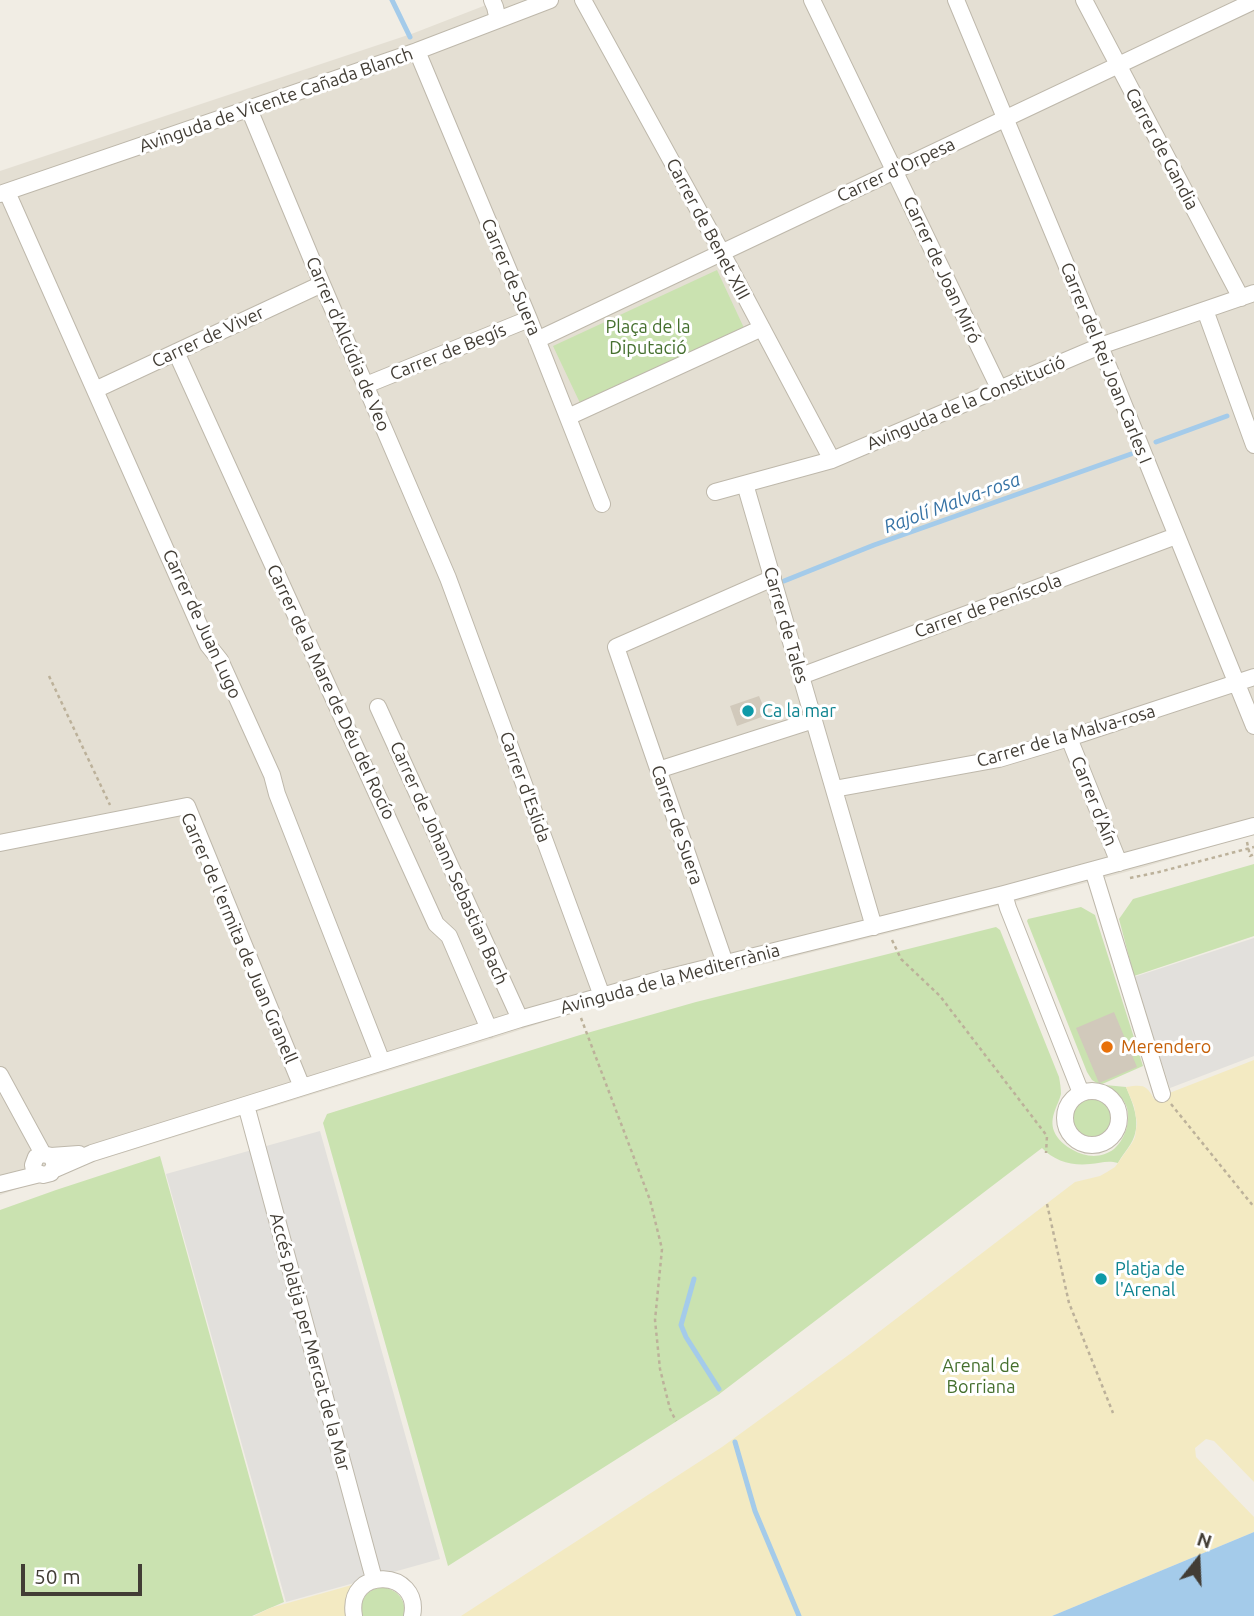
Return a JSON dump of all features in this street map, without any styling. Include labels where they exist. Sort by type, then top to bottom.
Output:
[{"type":"street","name":"Avinguda de Vicente Cañada Blanch","points":[[3,193],[417,51],[495,9],[550,0]]},
{"type":"street","name":"Carrer de Benet XIII","points":[[583,0],[832,460]]},
{"type":"street","name":"Carrer de Joan Miró","points":[[813,0],[999,388]]},
{"type":"street","name":"Carrer del Rei Joan Carles I","points":[[956,0],[1254,726]]},
{"type":"street","name":"Carrer de Gandia","points":[[1084,0],[1247,295]]},
{"type":"street","name":"Carrer d'Orpesa","points":[[537,340],[1254,1]]},
{"type":"street","name":"Carrer de Suera","points":[[417,51],[603,504]]},
{"type":"street","name":"Carrer d'Alcúdia de Veo","points":[[249,109],[448,578]]},
{"type":"street","name":"Carrer de Juan Lugo","points":[[3,193],[95,390],[208,645],[220,660],[272,775],[277,794],[382,1062]]},
{"type":"street","name":"Carrer de Viver","points":[[95,390],[322,284]]},
{"type":"street","name":"Avinguda de la Constitució","points":[[715,492],[832,460],[1100,346],[1247,295]]},
{"type":"street","points":[[1205,310],[1254,445]]},
{"type":"street","name":"Carrer de Begís","points":[[366,385],[529,319]]},
{"type":"street","points":[[568,417],[762,328]]},
{"type":"street","name":"Carrer de la Mare de Déu del Rocío","points":[[176,352],[436,924],[449,936],[489,1030]]},
{"type":"street","name":"Carrer de Tales","points":[[745,484],[874,927]]},
{"type":"street","name":"Carrer de Peníscola","points":[[801,676],[1176,536]]},
{"type":"street","name":"Carrer d'Eslida","points":[[448,578],[602,996]]},
{"type":"street","name":"Carrer de Suera","points":[[725,963],[616,647],[773,578]]},
{"type":"street","name":"Carrer de la Malva-rosa","points":[[834,789],[999,759],[1254,677]]},
{"type":"street","name":"Carrer de Johann Sebastian Bach","points":[[378,707],[520,1019]]},
{"type":"street","points":[[659,770],[814,720]]},
{"type":"street","name":"Carrer d'Aín","points":[[1069,738],[1119,863]]},
{"type":"street","name":"Carrer de l'ermita de Juan Granell","points":[[0,843],[187,806],[302,1087]]},
{"type":"street","name":"Avinguda de la Mediterrània","points":[[4,1182],[44,1164],[92,1153],[520,1019],[725,963],[1004,894],[1095,877],[1119,863],[1254,826]]},
{"type":"street","points":[[1095,877],[1162,1094]]},
{"type":"street","points":[[1004,894],[1081,1093]]},
{"type":"street","points":[[0,1075],[44,1164]]},
{"type":"street","name":"Accés platja per Mercat de la Mar","points":[[246,1105],[374,1579]]},
{"type":"street","points":[[354,1616],[352,1607],[363,1585],[374,1579],[385,1578],[406,1588],[411,1598],[412,1616]]},
{"type":"path","points":[[49,676],[118,820]]},
{"type":"path","points":[[1095,877],[1158,872],[1254,847]]},
{"type":"path","points":[[890,937],[901,959],[940,996],[1047,1136],[1046,1153]]},
{"type":"path","points":[[580,1015],[650,1200],[662,1249],[655,1320],[660,1369],[670,1409],[676,1421]]},
{"type":"path","points":[[1162,1094],[1254,1207]]},
{"type":"path","points":[[1047,1204],[1069,1303],[1113,1413]]},
{"type":"shaded area","points":[[499,0],[1254,0],[1254,834],[1026,899],[584,1009],[84,1165],[0,1195],[0,171],[414,33]]},
{"type":"shaded area","points":[[1254,938],[1254,1056],[1170,1088],[1134,977]]},
{"type":"shaded area","points":[[320,1131],[440,1559],[286,1602],[166,1174]]},
{"type":"green space","name":"Plaça de la Diputació","points":[[717,270],[744,328],[580,403],[553,346]]},
{"type":"green space","points":[[1254,864],[1254,936],[1134,976],[1119,919],[1133,899]]},
{"type":"green space","points":[[1081,907],[1095,915],[1143,1066],[1100,1085],[1092,1080],[1087,1072],[1027,921]]},
{"type":"green space","points":[[996,927],[1000,930],[1059,1077],[1061,1094],[1054,1112],[1055,1134],[1067,1146],[1083,1154],[1098,1156],[1114,1149],[1125,1132],[1128,1111],[1120,1097],[1105,1085],[1126,1087],[1135,1110],[1136,1125],[1133,1140],[1118,1163],[1070,1163],[1052,1156],[1042,1148],[718,1395],[448,1566],[323,1123],[327,1114],[580,1035],[696,1002]]},
{"type":"green space","points":[[1090,1098],[1105,1104],[1111,1119],[1105,1134],[1090,1140],[1075,1134],[1069,1119],[1075,1104]]},
{"type":"green space","points":[[160,1156],[284,1602],[252,1616],[0,1616],[0,1210]]},
{"type":"green space","points":[[381,1587],[400,1596],[405,1610],[404,1616],[360,1616],[364,1597],[370,1591]]},
{"type":"sand","name":"Platja de l'Arenal","points":[[1254,1060],[1254,1482],[1214,1441],[1206,1439],[1195,1448],[1196,1457],[1254,1517],[1254,1532],[1052,1616],[461,1616],[722,1447],[850,1354],[1075,1182],[1100,1176],[1115,1167],[1135,1137],[1137,1123],[1126,1087],[1143,1087],[1154,1099]]},
{"type":"sand","points":[[352,1585],[346,1600],[347,1616],[254,1616],[270,1608]]},
{"type":"water","points":[[1254,1532],[1254,1616],[1052,1616]]},
{"type":"building","name":"Ca la mar","points":[[759,696],[767,715],[737,726],[730,706]]},
{"type":"building","name":"Merendero","points":[[1114,1012],[1137,1067],[1099,1083],[1076,1028]]},
{"type":"waterway","points":[[392,0],[410,37]]},
{"type":"waterway","name":"Rajolí Malva-rosa","points":[[1156,442],[1227,416]]},
{"type":"waterway","name":"Rajolí Malva-rosa","points":[[784,581],[874,545],[1131,454]]},
{"type":"waterway","points":[[694,1279],[681,1325],[719,1389]]},
{"type":"waterway","points":[[735,1442],[755,1511],[799,1616]]},
{"type":"place","name":"Ca la mar","points":[[748,711]]},
{"type":"place","name":"Merendero","points":[[1107,1047]]},
{"type":"place","name":"Platja de l'Arenal","points":[[1101,1279]]},
{"type":"park label","name":"Arenal de Borriana","points":[[981,1376]]}]
